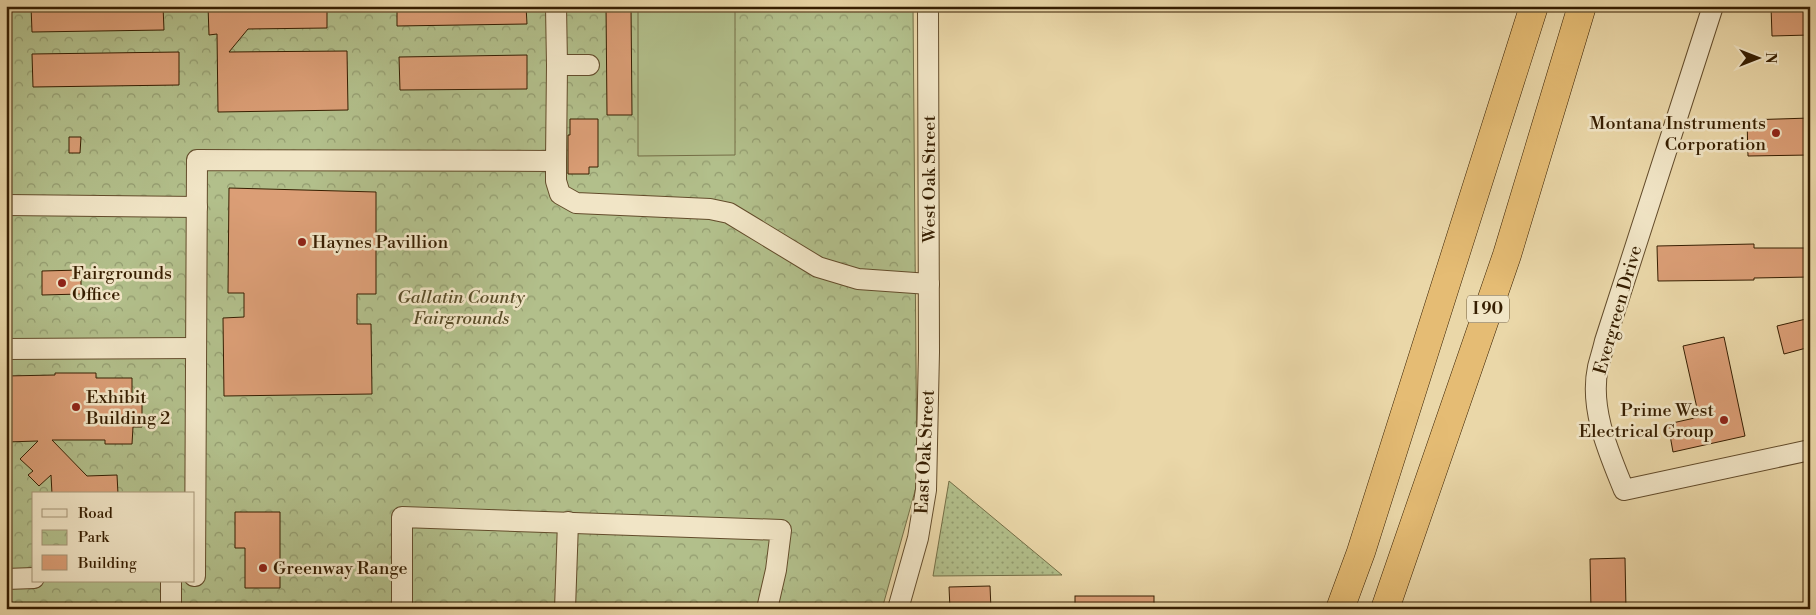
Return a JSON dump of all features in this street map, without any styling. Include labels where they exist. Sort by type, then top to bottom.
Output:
[{"type":"highway","name":"I 90","points":[[1340,609],[1361,552],[1534,6]]},
{"type":"highway","name":"I 90","points":[[1385,609],[1507,255],[1582,6]]},
{"type":"street","points":[[556,6],[556,181],[560,194],[576,203],[710,209],[729,213],[818,268],[858,279],[929,284]]},
{"type":"street","name":"West Oak Street","points":[[928,6],[929,352]]},
{"type":"street","name":"Evergreen Drive","points":[[1713,6],[1600,360],[1596,389],[1599,417],[1609,453],[1624,490],[1810,450]]},
{"type":"street","points":[[556,65],[588,65]]},
{"type":"street","points":[[195,576],[197,160],[556,161]]},
{"type":"street","points":[[6,205],[197,207]]},
{"type":"street","points":[[6,349],[196,348]]},
{"type":"street","name":"East Oak Street","points":[[898,609],[918,538],[926,490],[929,352]]},
{"type":"street","points":[[402,609],[402,516],[781,530],[776,570],[767,609]]},
{"type":"street","points":[[565,609],[568,522]]},
{"type":"street","points":[[6,579],[32,578]]},
{"type":"street","points":[[171,582],[171,609]]},
{"type":"green space","name":"Gallatin County Fairgrounds","points":[[6,6],[913,6],[917,484],[882,609],[6,609]]},
{"type":"green space","points":[[638,6],[735,6],[735,155],[638,156]]},
{"type":"green space","points":[[949,481],[1062,575],[933,576]]},
{"type":"building","points":[[31,6],[163,6],[164,30],[32,32]]},
{"type":"building","points":[[208,6],[295,6],[295,9],[327,8],[327,28],[248,29],[229,52],[347,51],[348,110],[218,112],[217,34],[209,35]]},
{"type":"building","points":[[397,6],[526,6],[527,24],[397,26]]},
{"type":"building","points":[[606,6],[631,6],[632,115],[607,115]]},
{"type":"building","points":[[1771,6],[1810,6],[1810,35],[1772,36]]},
{"type":"building","points":[[179,52],[179,85],[33,87],[32,54]]},
{"type":"building","points":[[527,55],[527,89],[400,90],[399,57]]},
{"type":"building","points":[[1810,118],[1810,155],[1748,156],[1747,120]]},
{"type":"building","points":[[570,119],[598,119],[598,167],[589,167],[589,174],[568,174]]},
{"type":"building","points":[[69,137],[81,137],[80,153],[69,153]]},
{"type":"building","points":[[229,188],[376,192],[376,294],[357,294],[357,324],[371,324],[372,394],[224,396],[223,318],[244,317],[244,293],[228,293]]},
{"type":"building","points":[[1754,244],[1754,248],[1810,248],[1810,277],[1754,278],[1754,280],[1658,281],[1657,246]]},
{"type":"building","name":"Fairgrounds Office","points":[[81,270],[81,294],[42,295],[42,271]]},
{"type":"building","points":[[1810,318],[1810,347],[1784,354],[1777,326]]},
{"type":"building","points":[[1724,337],[1745,436],[1673,452],[1668,424],[1699,417],[1683,346]]},
{"type":"building","points":[[55,373],[96,373],[96,378],[132,378],[132,401],[142,401],[142,427],[133,427],[132,444],[105,444],[105,440],[52,440],[87,476],[117,475],[118,492],[52,492],[51,475],[39,486],[28,475],[33,471],[20,459],[38,441],[6,442],[6,376],[55,375]]},
{"type":"building","name":"Greenway Range","points":[[235,512],[280,512],[280,588],[245,588],[245,548],[235,548]]},
{"type":"building","points":[[1625,558],[1626,609],[1591,609],[1590,559]]},
{"type":"building","points":[[990,586],[991,609],[950,609],[949,587]]},
{"type":"building","points":[[1075,596],[1154,596],[1154,609],[1075,609]]},
{"type":"place","name":"Montana Instruments Corporation","points":[[1776,133]]},
{"type":"place","name":"Haynes Pavillion","points":[[302,242]]},
{"type":"place","name":"Fairgrounds Office","points":[[62,283]]},
{"type":"place","name":"Exhibit Building 2","points":[[76,407]]},
{"type":"place","name":"Prime West Electrical Group","points":[[1724,420]]},
{"type":"place","name":"Greenway Range","points":[[263,568]]}]
